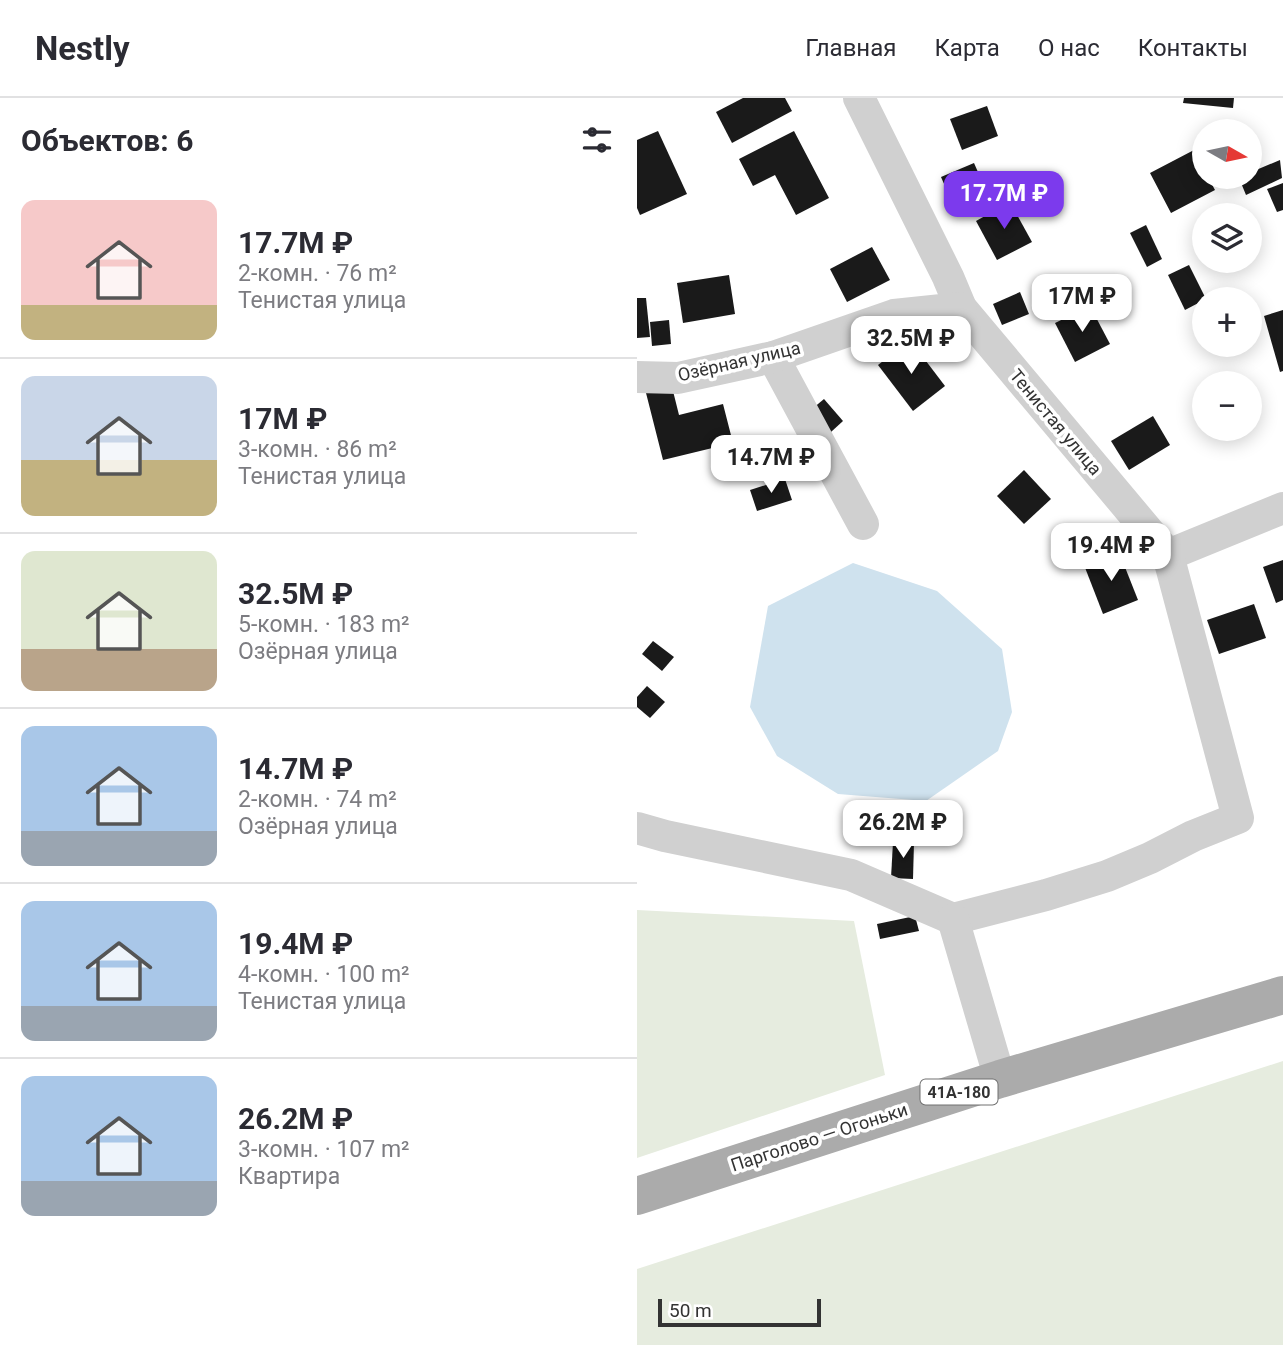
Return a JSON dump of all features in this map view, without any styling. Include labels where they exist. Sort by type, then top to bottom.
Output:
[{"type":"main road","name":"Парголово — Огоньки","points":[[637,1196],[1000,1079],[1283,995]]},
{"type":"main road","name":"Парголово — Огоньки","points":[[637,1216],[1004,1100],[1283,1016]]},
{"type":"street","name":"Тенистая улица","points":[[859,98],[961,308],[1168,555]]},
{"type":"street","name":"Озёрная улица","points":[[637,377],[678,378],[773,357],[894,316],[961,308]]},
{"type":"street","points":[[773,357],[863,524]]},
{"type":"street","points":[[637,828],[851,875],[953,919],[1107,876],[1238,818],[1168,555],[1283,508]]},
{"type":"street","points":[[953,919],[1000,1079]]},
{"type":"shaded area","points":[[637,910],[854,921],[885,1075],[637,1158]]},
{"type":"shaded area","points":[[1283,1061],[1283,1345],[637,1345],[637,1269]]},
{"type":"water","points":[[853,563],[937,591],[1002,649],[1012,712],[998,751],[926,801],[838,794],[777,756],[750,707],[768,606]]},
{"type":"building","points":[[743,98],[785,98],[792,111],[732,143],[716,112]]},
{"type":"building","points":[[1184,98],[1234,98],[1233,108],[1183,103]]},
{"type":"building","points":[[987,106],[998,136],[962,150],[950,119]]},
{"type":"building","points":[[658,131],[687,194],[640,215],[637,208],[637,140]]},
{"type":"building","points":[[794,131],[829,198],[796,215],[775,175],[753,186],[739,159]]},
{"type":"building","points":[[1192,151],[1192,189],[1215,190],[1171,213],[1150,173]]},
{"type":"building","points":[[1280,160],[1282,178],[1262,187],[1262,168]]},
{"type":"building","points":[[974,163],[985,188],[952,202],[941,177]]},
{"type":"building","points":[[1283,183],[1283,210],[1277,212],[1267,189]]},
{"type":"building","points":[[1244,189],[1259,189],[1246,195]]},
{"type":"building","points":[[1010,202],[1032,242],[997,260],[976,221]]},
{"type":"building","points":[[1146,225],[1162,259],[1147,267],[1130,233]]},
{"type":"building","points":[[872,247],[890,280],[847,302],[830,269]]},
{"type":"building","points":[[1189,265],[1200,287],[1192,287],[1192,306],[1185,310],[1168,275]]},
{"type":"building","points":[[729,275],[735,314],[683,323],[677,283]]},
{"type":"building","points":[[1020,292],[1029,314],[1002,325],[993,304]]},
{"type":"building","points":[[637,298],[646,298],[650,337],[637,338]]},
{"type":"building","points":[[1090,306],[1110,344],[1075,362],[1055,323]]},
{"type":"building","points":[[1283,310],[1283,371],[1280,372],[1264,316]]},
{"type":"building","points":[[669,320],[671,344],[652,346],[650,322]]},
{"type":"building","points":[[910,340],[945,386],[913,411],[878,365]]},
{"type":"building","points":[[671,383],[679,415],[723,404],[733,443],[663,460],[645,389]]},
{"type":"building","points":[[824,399],[843,421],[831,432],[812,409]]},
{"type":"building","points":[[1153,416],[1170,445],[1129,470],[1111,441]]},
{"type":"building","points":[[1024,470],[1051,499],[1024,524],[997,496]]},
{"type":"building","points":[[785,479],[792,500],[757,511],[750,490]]},
{"type":"building","points":[[1119,552],[1138,600],[1103,614],[1084,565]]},
{"type":"building","points":[[1283,560],[1283,600],[1276,603],[1263,567]]},
{"type":"building","points":[[1254,604],[1266,638],[1219,654],[1207,620]]},
{"type":"building","points":[[653,641],[674,657],[662,671],[642,654]]},
{"type":"building","points":[[647,686],[665,702],[650,718],[637,707],[637,697]]},
{"type":"building","points":[[893,842],[914,842],[913,879],[891,878]]},
{"type":"building","points":[[915,916],[919,931],[880,939],[877,924]]}]
